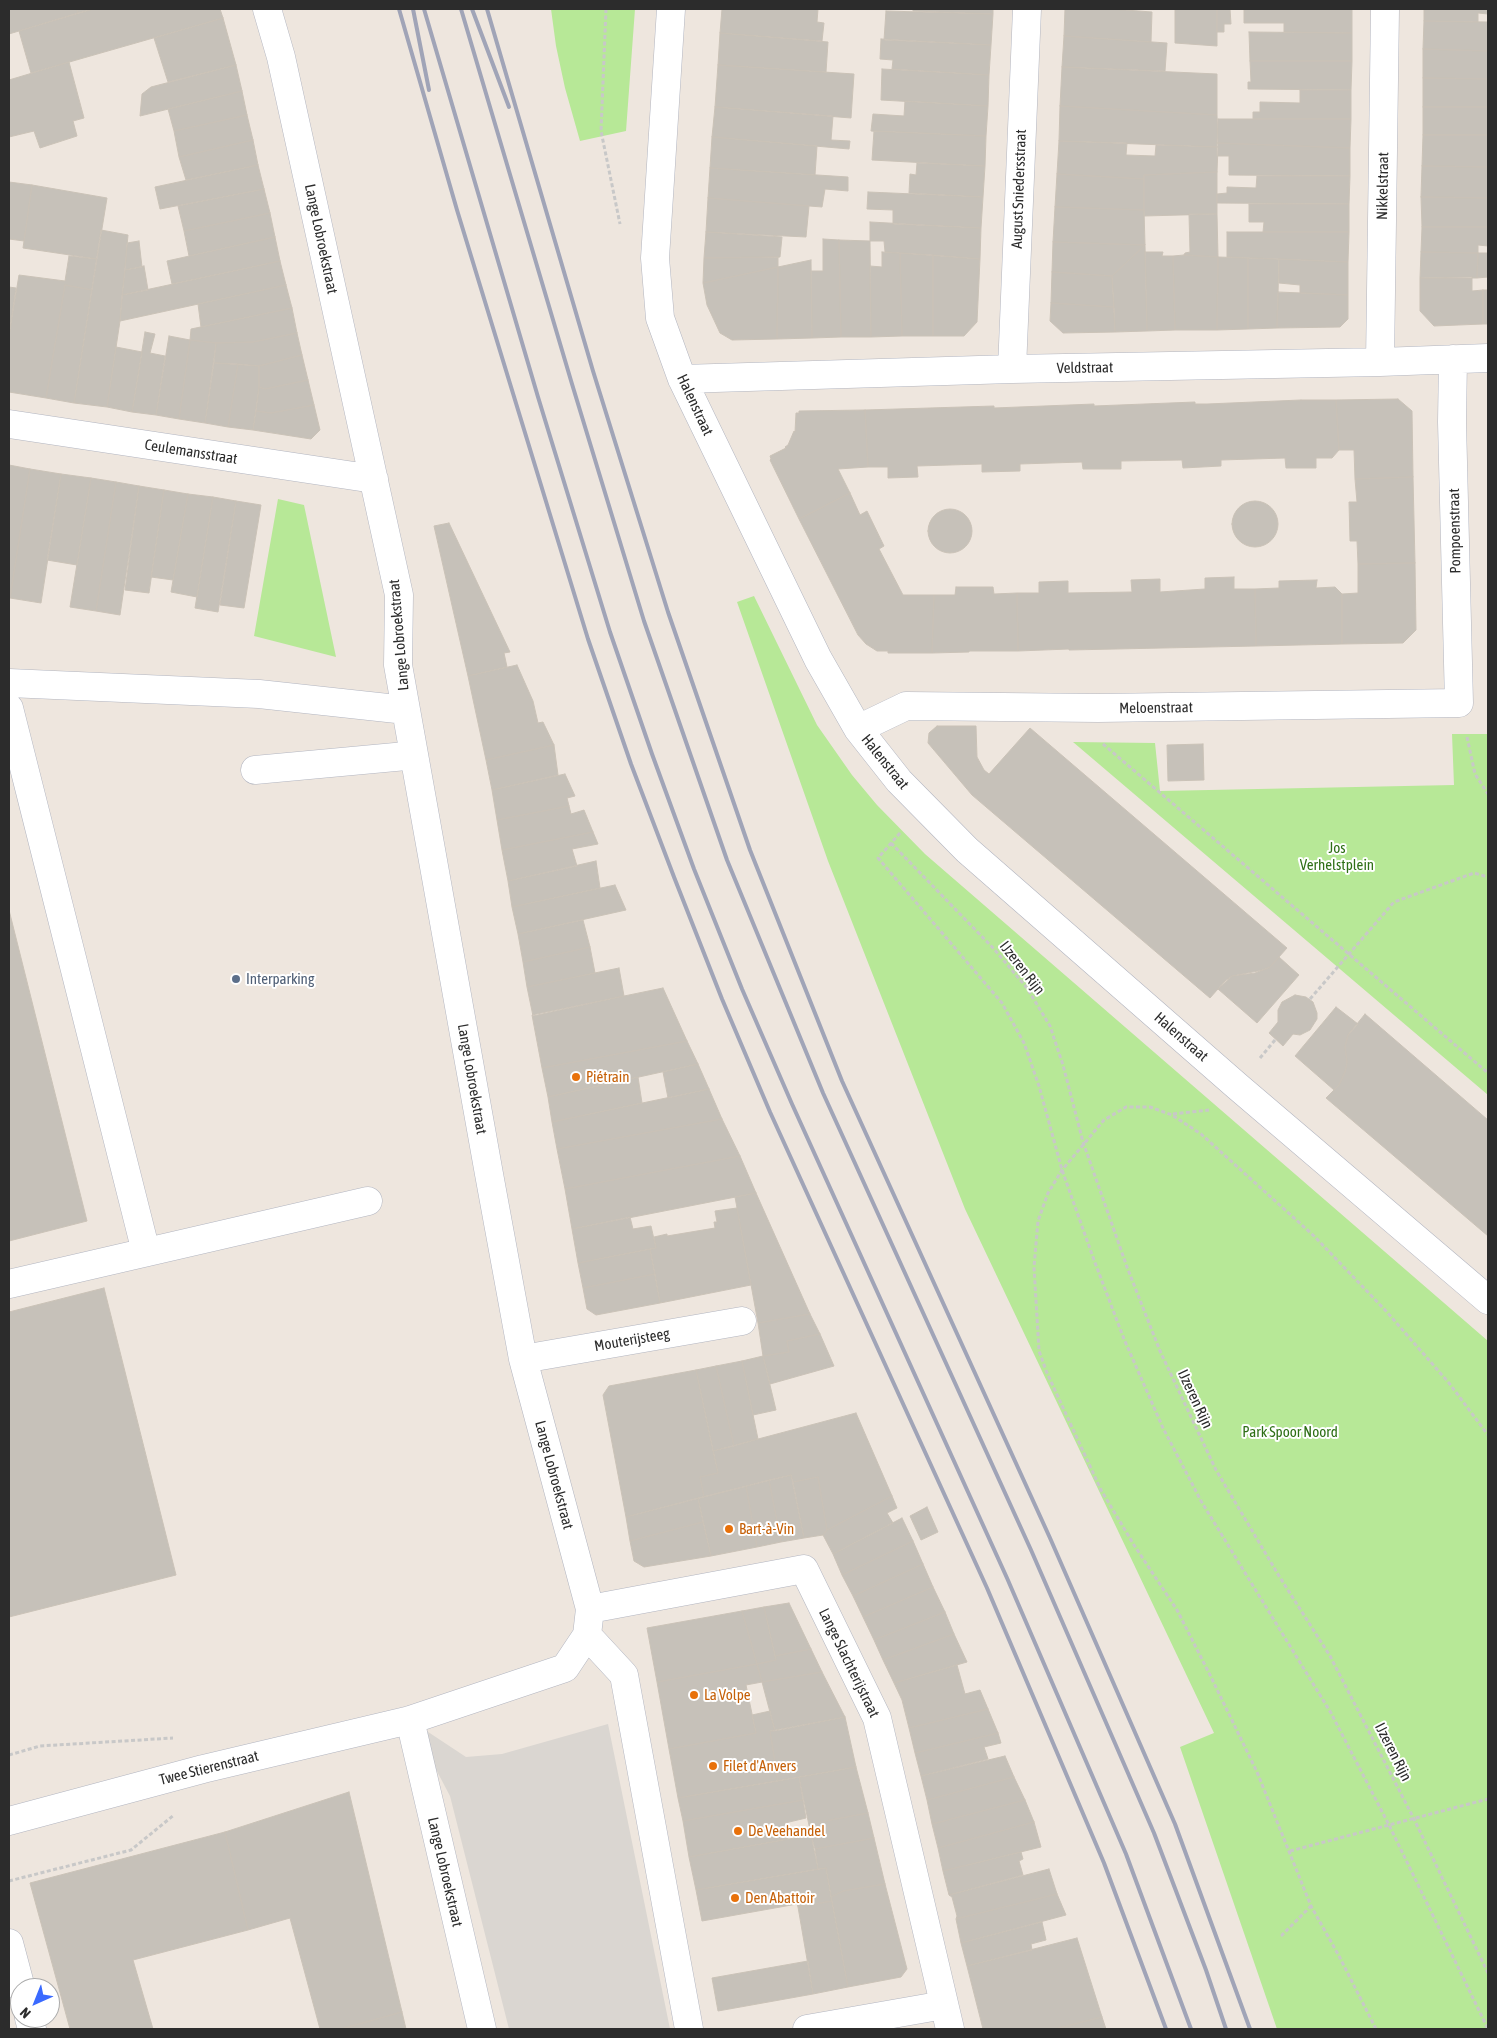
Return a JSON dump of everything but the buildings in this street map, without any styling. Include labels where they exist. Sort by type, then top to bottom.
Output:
[{"type":"street","name":"Lange Lobroekstraat","points":[[267,9],[281,58],[399,596],[398,665],[523,1358],[589,1622]]},
{"type":"street","name":"Halenstraat","points":[[671,9],[655,258],[660,318],[682,379],[818,659],[858,729],[899,781],[967,850],[1237,1086],[1488,1300]]},
{"type":"street","name":"August Sniedersstraat","points":[[1012,369],[1027,9]]},
{"type":"street","name":"Nikkelstraat","points":[[1380,362],[1385,9]]},
{"type":"street","name":"Veldstraat","points":[[682,379],[1488,358]]},
{"type":"street","name":"Pompoenstraat","points":[[1452,359],[1459,703]]},
{"type":"street","name":"Ceulemansstraat","points":[[9,424],[374,479]]},
{"type":"street","points":[[9,683],[259,694],[406,710]]},
{"type":"street","name":"Meloenstraat","points":[[858,729],[906,706],[1098,708],[1459,703]]},
{"type":"street","points":[[9,708],[146,1252]]},
{"type":"street","points":[[255,770],[406,756]]},
{"type":"street","points":[[9,1284],[368,1201]]},
{"type":"street","name":"Mouterijsteeg","points":[[523,1358],[742,1320]]},
{"type":"street","name":"Lange Slachterijstraat","points":[[589,1622],[804,1569],[877,1718],[947,2017]]},
{"type":"street","points":[[410,1720],[565,1668],[589,1622],[624,1674],[689,2029]]},
{"type":"street","name":"Lange Lobroekstraat","points":[[410,1720],[482,2029]]},
{"type":"street","name":"Twee Stierenstraat","points":[[9,1821],[203,1769],[410,1720]]},
{"type":"street","points":[[9,1943],[18,1978]]},
{"type":"street","points":[[807,2029],[947,2017]]},
{"type":"path","points":[[1459,703],[1475,774],[1488,794]]},
{"type":"path","points":[[1098,708],[1098,740],[1488,1073]]},
{"type":"path","name":"IJzeren Rijn","points":[[1062,1170],[1039,1086],[1024,1043],[1002,1003],[878,858],[891,843],[994,949],[1027,988],[1050,1026],[1063,1065],[1084,1142],[1127,1267],[1160,1351],[1216,1470],[1279,1576],[1330,1656],[1414,1819],[1488,1972]]},
{"type":"path","points":[[1310,1000],[1394,902],[1474,873],[1488,878]]},
{"type":"path","points":[[1376,2029],[1311,1906],[1257,1772],[1210,1675],[1177,1610],[1134,1545],[1102,1490],[1047,1374],[1038,1350],[1034,1267],[1038,1221],[1048,1193],[1062,1170],[1104,1120],[1126,1107],[1150,1107],[1172,1114],[1201,1134],[1314,1236],[1386,1311],[1449,1383],[1488,1435]]},
{"type":"path","points":[[1062,1170],[1124,1339],[1163,1428],[1211,1518],[1331,1713],[1389,1825],[1488,2028]]},
{"type":"path","points":[[9,1755],[40,1746],[182,1738]]},
{"type":"path","points":[[1290,1851],[1488,1799]]},
{"type":"path","points":[[9,1881],[131,1850],[177,1812]]},
{"type":"path","points":[[1283,1936],[1311,1906]]},
{"type":"green space","points":[[551,9],[635,9],[626,131],[580,141],[565,88],[556,46]]},
{"type":"green space","points":[[278,499],[304,505],[336,657],[254,636]]},
{"type":"green space","name":"Park Spoor Noord","points":[[754,596],[817,725],[852,775],[877,805],[925,854],[1488,1341],[1488,2029],[1277,2029],[1180,1747],[1214,1733],[965,1209],[828,861],[737,602]]},
{"type":"green space","name":"Jos Verhelstplein","points":[[1452,734],[1488,734],[1488,1095],[1073,742],[1155,743],[1160,791],[1454,785]]},
{"type":"shaded area","points":[[410,1720],[466,1757],[502,1754],[608,1724],[670,2029],[509,2029],[450,1796]]},
{"type":"railway","points":[[399,9],[457,210],[588,639],[631,764],[722,999],[770,1112],[987,1588],[1104,1863],[1166,2029]]},
{"type":"railway","points":[[413,9],[429,90]]},
{"type":"railway","points":[[424,9],[538,397],[610,632],[694,869],[742,989],[792,1104],[1007,1578],[1126,1854],[1191,2029]]},
{"type":"railway","points":[[461,9],[644,621],[727,860],[823,1093],[1031,1550],[1154,1833],[1206,1970],[1226,2029]]},
{"type":"railway","points":[[472,9],[509,107]]},
{"type":"railway","points":[[487,9],[593,371],[668,612],[750,850],[842,1081],[1050,1538],[1175,1824],[1250,2029]]},
{"type":"place","name":"Interparking","points":[[236,979]]},
{"type":"place","name":"Piétrain","points":[[576,1077]]},
{"type":"place","name":"Bart-à-Vin","points":[[729,1529]]},
{"type":"place","name":"La Volpe","points":[[694,1695]]},
{"type":"place","name":"Filet d'Anvers","points":[[713,1766]]},
{"type":"place","name":"De Veehandel","points":[[738,1831]]},
{"type":"place","name":"Den Abattoir","points":[[735,1898]]}]
